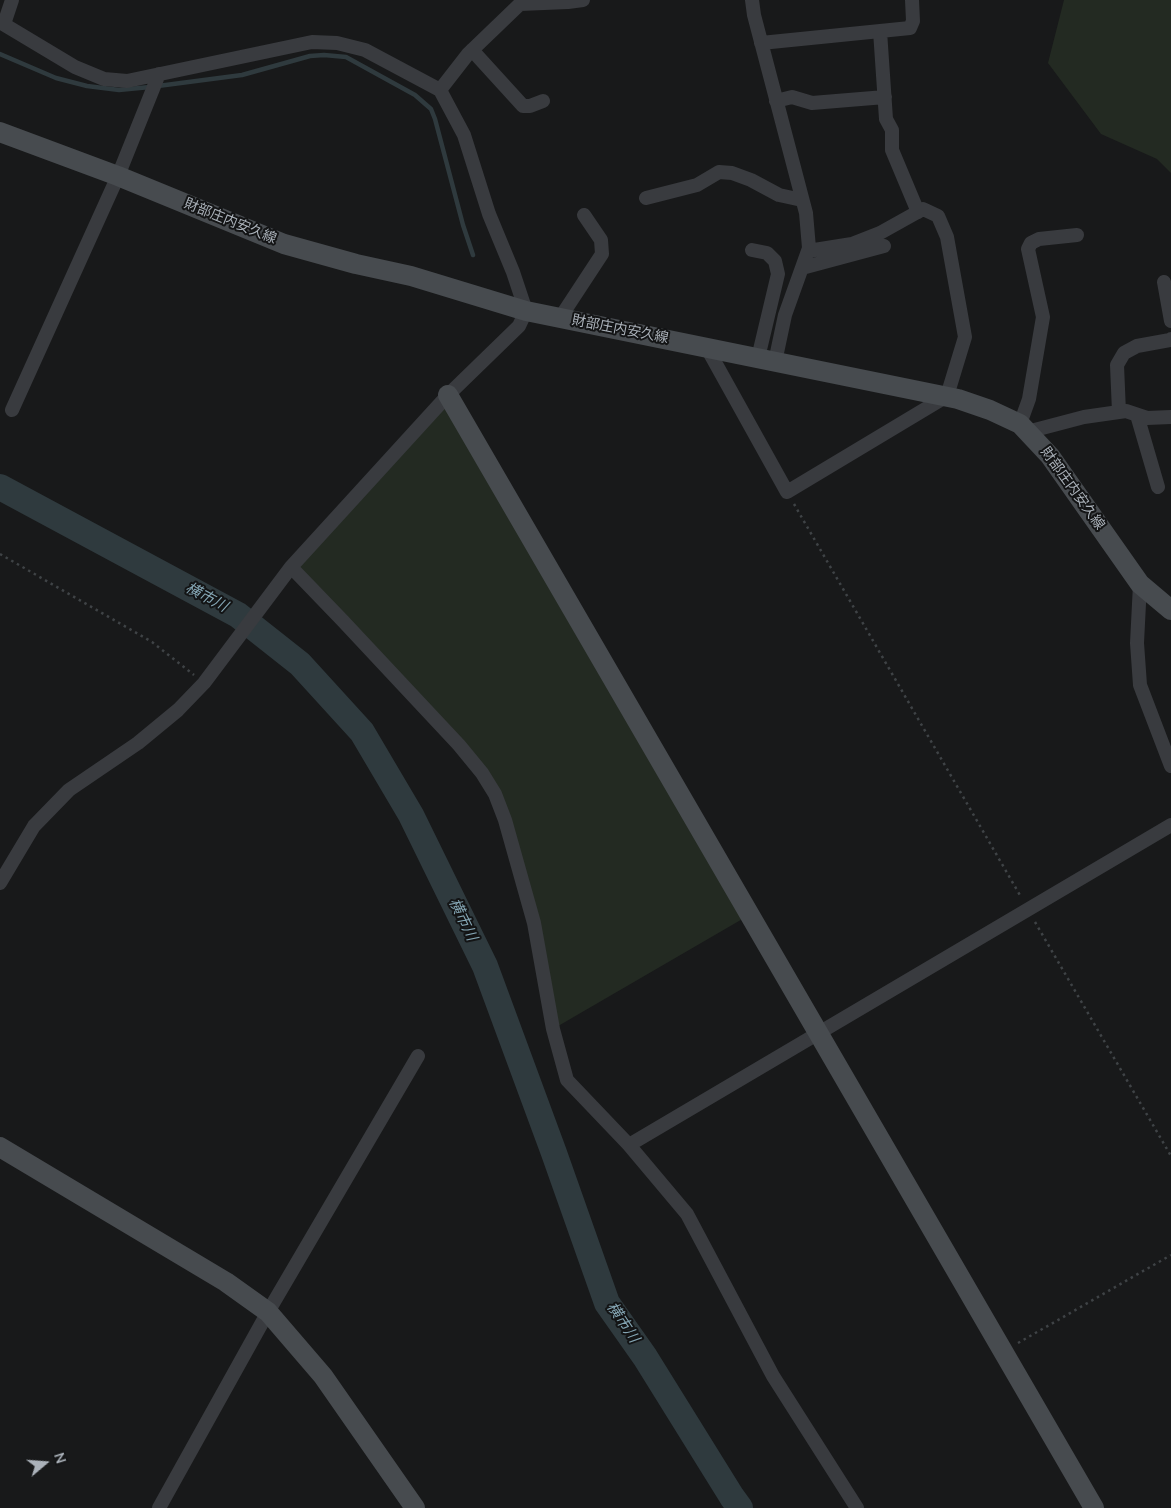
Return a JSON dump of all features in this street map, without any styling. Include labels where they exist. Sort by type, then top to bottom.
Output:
[{"type":"street","points":[[0,882],[34,826],[69,790],[138,743],[178,710],[204,683],[291,567],[448,394],[518,326],[526,311],[489,214],[464,135],[440,90],[365,50],[337,43],[312,42],[127,81],[104,79],[75,67],[2,23],[12,0]]},
{"type":"street","points":[[440,90],[472,50],[520,4],[583,0]]},
{"type":"street","points":[[752,0],[761,43],[802,200],[809,248],[785,315],[766,360]]},
{"type":"street","points":[[761,43],[910,28],[913,20],[912,0]]},
{"type":"street","points":[[880,31],[886,119],[892,130],[892,150],[918,212]]},
{"type":"street","points":[[472,50],[523,106],[530,106],[543,100]]},
{"type":"street","points":[[12,410],[118,176],[159,74]]},
{"type":"street","points":[[776,100],[792,97],[812,103],[885,97]]},
{"type":"street","name":"財部庄内安久線","points":[[0,132],[118,176],[284,244],[356,264],[411,276],[526,311],[947,396],[990,410],[1023,428],[1050,456],[1140,584],[1171,610]]},
{"type":"street","points":[[646,198],[697,185],[719,172],[732,173],[751,180],[779,195],[802,200]]},
{"type":"street","points":[[707,348],[787,492],[947,396],[965,337],[946,237],[938,216],[923,209],[880,233],[852,244],[808,251]]},
{"type":"street","points":[[560,318],[602,254],[601,240],[584,216]]},
{"type":"street","points":[[1077,235],[1039,240],[1031,243],[1028,249],[1042,317],[1023,428],[1126,411],[1147,418],[1171,417]]},
{"type":"street","points":[[802,268],[884,246]]},
{"type":"street","points":[[752,250],[767,254],[775,261],[778,274],[766,360]]},
{"type":"street","points":[[1164,282],[1171,321]]},
{"type":"street","points":[[1119,412],[1117,365],[1124,353],[1137,346],[1171,339]]},
{"type":"street","points":[[448,394],[1094,1508]]},
{"type":"street","points":[[1137,415],[1158,486]]},
{"type":"street","points":[[291,567],[344,621],[482,772],[495,794],[505,820],[534,923],[553,1028],[567,1080],[629,1145],[688,1214],[773,1376],[857,1508]]},
{"type":"street","points":[[1140,584],[1137,644],[1140,685],[1171,766]]},
{"type":"street","points":[[629,1145],[1171,825]]},
{"type":"street","points":[[158,1508],[268,1312],[418,1056]]},
{"type":"street","points":[[0,1148],[226,1282],[268,1312],[323,1376],[415,1508]]},
{"type":"path","points":[[787,492],[1171,1156]]},
{"type":"path","points":[[0,554],[152,642],[204,683]]},
{"type":"path","points":[[1004,1352],[1171,1256]]},
{"type":"shaded area","points":[[1064,0],[1171,0],[1171,173],[1157,159],[1101,134],[1048,63]]},
{"type":"shaded area","points":[[448,395],[751,914],[553,1029],[534,923],[495,794],[291,567]]},
{"type":"waterway","points":[[0,54],[56,78],[87,86],[119,90],[150,87]]},
{"type":"waterway","points":[[158,86],[242,75],[310,56],[346,57],[415,95],[431,109],[473,255]]},
{"type":"waterway","name":"横市川","points":[[0,487],[238,615],[300,664],[362,732],[411,815],[485,966],[607,1303],[645,1357],[740,1508]]}]
